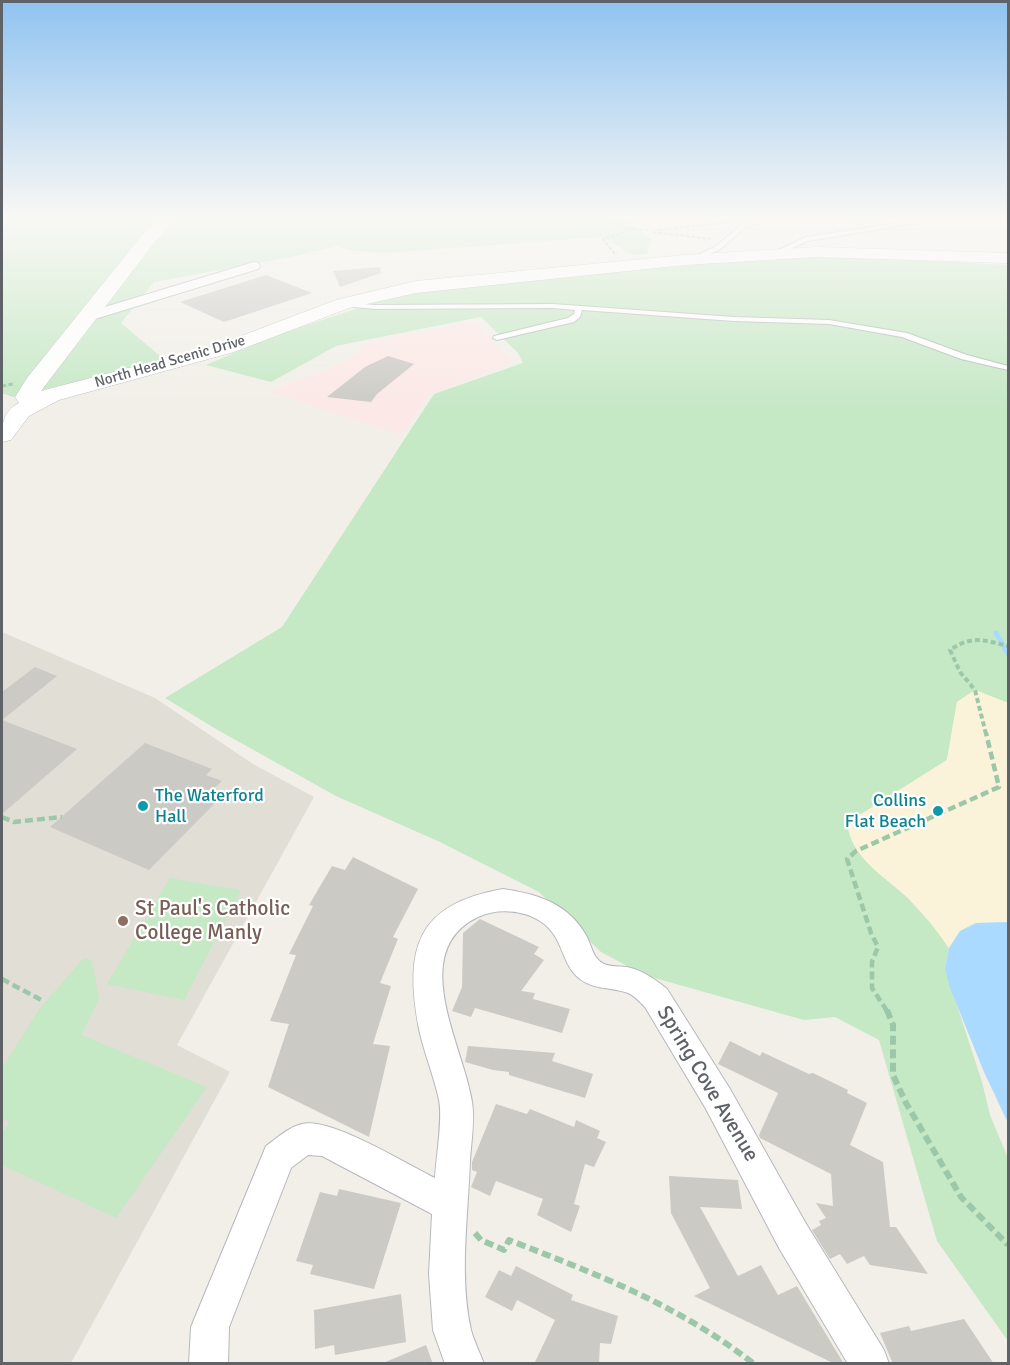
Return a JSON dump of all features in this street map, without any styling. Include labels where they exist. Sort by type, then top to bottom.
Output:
[{"type":"street","points":[[2,435],[21,411],[32,404],[26,397],[116,282]]},
{"type":"street","points":[[90,316],[203,282]]},
{"type":"street","name":"North Head Scenic Drive","points":[[32,404],[87,386],[169,373],[200,362],[227,348],[343,304],[416,286],[460,282]]},
{"type":"street","name":"Spring Cove Avenue","points":[[465,1364],[452,1330],[447,1274],[456,1103],[435,1030],[428,983],[429,956],[438,935],[454,915],[479,904],[503,900],[526,903],[550,913],[567,929],[576,944],[581,962],[592,972],[605,977],[629,980],[644,987],[656,998],[724,1109],[792,1235],[870,1364]]},
{"type":"street","points":[[208,1364],[210,1327],[278,1157],[303,1139],[325,1140],[451,1205]]},
{"type":"lane","points":[[343,304],[375,307],[579,308],[734,320],[829,322],[904,335],[964,357],[1008,368]]},
{"type":"lane","points":[[497,338],[571,320],[578,315],[579,308]]},
{"type":"path","points":[[1008,646],[984,640],[963,641],[950,650],[952,660],[966,683],[975,690],[999,787],[856,851],[847,859],[849,872],[857,887],[872,938],[878,947],[872,962],[872,988],[885,1006],[893,1025],[893,1075],[906,1103],[961,1197],[1008,1245]]},
{"type":"path","points":[[2,817],[14,822],[62,817]]},
{"type":"path","points":[[2,980],[43,1001]]},
{"type":"path","points":[[451,1205],[481,1240],[504,1250],[509,1240],[625,1287],[677,1312],[714,1334],[754,1364]]},
{"type":"shaded area","points":[[475,321],[512,362],[429,394],[402,435],[269,391],[347,361],[368,342]]},
{"type":"shaded area","name":"St Paul's Catholic College Manly","points":[[2,632],[155,698],[253,764],[314,797],[177,1045],[230,1072],[71,1363],[2,1363]]},
{"type":"green space","points":[[2,282],[156,282],[121,323],[165,360],[13,397],[2,393]]},
{"type":"green space","points":[[482,282],[1008,282],[1008,703],[975,690],[957,702],[947,760],[847,823],[875,870],[908,898],[949,948],[945,969],[982,1082],[990,1115],[1008,1158],[1008,1341],[937,1241],[879,1040],[835,1017],[804,1020],[644,975],[601,952],[539,892],[440,842],[336,796],[165,698],[282,627],[434,394],[523,363],[518,353],[481,317],[336,346],[271,382],[206,365],[271,337],[419,288]]},
{"type":"green space","points":[[170,878],[241,890],[184,1000],[107,984]]},
{"type":"green space","points":[[84,958],[92,960],[99,999],[81,1035],[207,1087],[116,1218],[2,1165],[2,1133],[10,1122],[2,1118],[2,1068],[40,1008]]},
{"type":"sand","name":"Collins Flat Beach","points":[[975,690],[1008,703],[1008,922],[989,922],[966,927],[949,948],[913,903],[861,856],[850,835],[847,823],[947,760],[957,702]]},
{"type":"water","points":[[1008,922],[1008,1123],[984,1072],[950,988],[945,969],[949,948],[960,931],[976,923]]},
{"type":"building","points":[[245,282],[283,282],[312,293],[224,322],[180,302]]},
{"type":"building","points":[[338,282],[356,282],[340,287]]},
{"type":"building","points":[[388,356],[414,364],[377,394],[371,402],[327,397],[365,367]]},
{"type":"building","points":[[35,667],[57,676],[2,720],[2,692]]},
{"type":"building","points":[[2,720],[77,749],[2,814]]},
{"type":"building","name":"The Waterford Hall","points":[[145,743],[212,769],[206,775],[222,781],[211,791],[222,796],[149,870],[50,827]]},
{"type":"building","points":[[353,857],[418,889],[393,937],[398,939],[380,983],[391,986],[373,1044],[390,1046],[369,1137],[268,1087],[289,1024],[270,1021],[296,955],[289,954],[313,906],[309,905],[332,866],[345,870]]},
{"type":"building","points":[[480,919],[539,947],[534,954],[544,960],[521,991],[535,993],[533,999],[570,1009],[562,1033],[475,1008],[471,1017],[452,1011],[462,987],[463,933]]},
{"type":"building","points":[[730,1041],[760,1056],[762,1052],[809,1074],[813,1073],[848,1090],[847,1093],[867,1103],[850,1145],[883,1162],[890,1227],[896,1227],[928,1274],[870,1265],[864,1256],[847,1264],[840,1254],[830,1259],[812,1230],[821,1225],[819,1221],[826,1218],[816,1203],[833,1206],[831,1174],[760,1138],[759,1135],[778,1093],[718,1064]]},
{"type":"building","points":[[468,1046],[555,1053],[552,1061],[593,1074],[585,1098],[509,1075],[509,1072],[465,1062]]},
{"type":"building","points":[[496,1104],[527,1114],[530,1109],[574,1127],[576,1120],[600,1131],[597,1138],[606,1142],[594,1167],[585,1164],[574,1204],[580,1206],[571,1232],[537,1215],[543,1199],[496,1181],[490,1196],[471,1187],[477,1172],[472,1170],[472,1162]]},
{"type":"building","points":[[669,1176],[738,1180],[742,1209],[700,1207],[738,1276],[761,1265],[778,1295],[797,1286],[844,1364],[835,1364],[694,1296],[710,1288],[671,1213]]},
{"type":"building","points":[[339,1189],[401,1203],[374,1289],[310,1274],[313,1265],[296,1261],[320,1192],[337,1196]]},
{"type":"building","points":[[516,1266],[573,1295],[571,1300],[618,1316],[611,1344],[600,1343],[599,1364],[534,1364],[555,1320],[517,1300],[512,1311],[485,1297],[499,1270],[511,1276]]},
{"type":"building","points":[[401,1294],[406,1342],[335,1355],[334,1345],[315,1349],[314,1310]]},
{"type":"building","points":[[964,1319],[994,1364],[893,1364],[880,1333],[909,1326],[911,1331]]},
{"type":"building","points":[[426,1345],[433,1364],[383,1364],[383,1363]]},
{"type":"waterway","points":[[996,633],[1008,654]]},
{"type":"place","name":"The Waterford Hall","points":[[143,806]]},
{"type":"place","name":"Collins Flat Beach","points":[[938,811]]},
{"type":"place","name":"St Paul's Catholic College Manly","points":[[123,921]]}]
